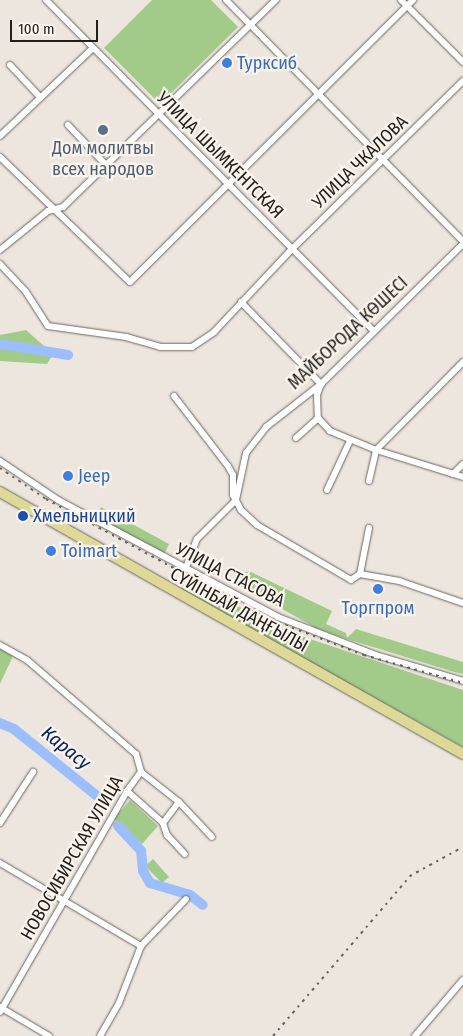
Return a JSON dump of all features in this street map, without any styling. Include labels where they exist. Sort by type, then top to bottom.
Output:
[{"type":"main road","name":"СҮЙІНБАЙ ДАҢҒЫЛЫ","points":[[0,492],[463,754]]},
{"type":"street","name":"УЛИЦА ШЫМКЕНТСКАЯ","points":[[46,0],[374,331]]},
{"type":"street","points":[[226,0],[315,94],[463,243]]},
{"type":"street","points":[[0,250],[48,211],[57,210],[159,115],[276,0]]},
{"type":"street","points":[[401,0],[463,62]]},
{"type":"street","points":[[0,158],[57,210],[130,282],[315,94],[413,0]]},
{"type":"street","points":[[0,136],[93,48]]},
{"type":"street","points":[[10,66],[40,97]]},
{"type":"street","name":"УЛИЦА ЧКАЛОВА","points":[[0,264],[26,292],[48,326],[126,337],[160,346],[192,348],[214,332],[240,302],[292,249],[383,162],[463,81]]},
{"type":"street","points":[[68,126],[106,165]]},
{"type":"street","name":"МАЙБОРОДА КӨШЕСІ","points":[[236,500],[246,454],[266,428],[321,384],[463,243]]},
{"type":"street","points":[[240,302],[321,384],[317,395],[318,418],[330,431],[350,441],[376,450],[463,477]]},
{"type":"street","points":[[369,481],[376,450],[463,362]]},
{"type":"street","points":[[174,396],[234,475],[236,500],[241,510],[256,525],[351,580],[360,574],[400,580],[463,603]]},
{"type":"street","points":[[296,438],[318,418]]},
{"type":"street","points":[[327,490],[350,441]]},
{"type":"street","name":"УЛИЦА СТАСОВА","points":[[0,461],[58,500],[185,570],[278,617],[335,640],[463,681]]},
{"type":"street","points":[[453,474],[463,464]]},
{"type":"street","points":[[185,570],[197,539],[236,500]]},
{"type":"street","points":[[360,574],[369,528]]},
{"type":"street","points":[[0,645],[27,660],[136,754],[141,772],[179,802],[212,837]]},
{"type":"street","points":[[0,823],[33,772]]},
{"type":"street","name":"НОВОСИБИРСКАЯ УЛИЦА","points":[[1,1009],[127,791],[141,772]]},
{"type":"street","points":[[127,791],[163,823],[167,836],[185,854]]},
{"type":"street","points":[[163,823],[179,802]]},
{"type":"street","points":[[0,863],[141,946]]},
{"type":"street","points":[[100,1036],[119,1003],[141,946],[186,898]]},
{"type":"street","points":[[415,1036],[463,980]]},
{"type":"street","points":[[1,1009],[49,1036]]},
{"type":"green space","points":[[152,0],[211,0],[238,27],[160,104],[104,48]]},
{"type":"green space","points":[[26,330],[53,354],[47,364],[0,361],[0,335]]},
{"type":"green space","points":[[101,507],[169,544],[164,555],[95,518]]},
{"type":"green space","points":[[249,571],[332,611],[326,624],[346,633],[347,638],[356,629],[463,662],[463,674],[347,639],[316,628],[232,581],[235,576]]},
{"type":"green space","points":[[189,581],[286,631],[463,690],[463,747],[179,589]]},
{"type":"green space","points":[[0,648],[13,656],[0,684]]},
{"type":"green space","points":[[130,800],[158,826],[142,844],[114,819]]},
{"type":"green space","points":[[153,859],[169,877],[162,883],[145,866]]},
{"type":"waterway","points":[[0,344],[68,355]]},
{"type":"waterway","name":"Карасу","points":[[0,723],[14,729],[107,804]]},
{"type":"waterway","points":[[118,826],[141,851],[143,871],[150,883],[190,895],[203,905]]},
{"type":"railway","points":[[0,468],[46,499],[264,617],[364,655],[463,683]]},
{"type":"railway","points":[[273,1036],[410,876],[463,847]]},
{"type":"place","name":"Турксиб","points":[[227,63]]},
{"type":"place","name":"Дом молитвы всех народов","points":[[103,130]]},
{"type":"place","name":"Jeep","points":[[68,476]]},
{"type":"place","name":"Хмельницкий","points":[[23,516]]},
{"type":"place","name":"Toimart","points":[[51,551]]},
{"type":"place","name":"Торгпром","points":[[378,589]]}]
